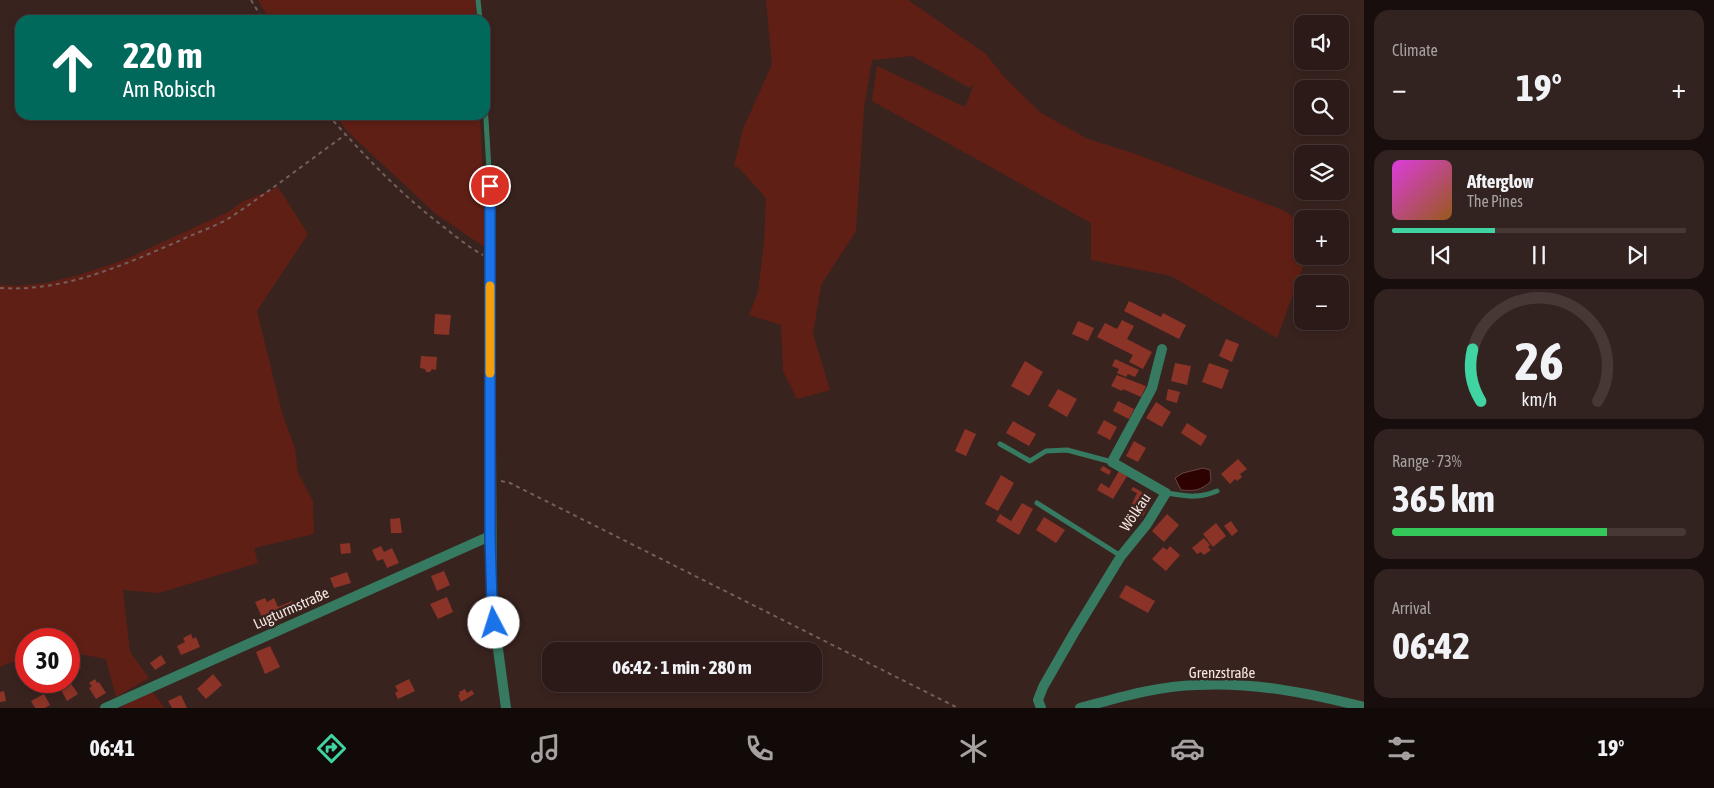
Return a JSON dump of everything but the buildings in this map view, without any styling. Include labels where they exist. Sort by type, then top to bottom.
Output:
[{"type":"street","points":[[490,277],[490,536],[492,605],[506,708]]},
{"type":"street","points":[[1112,462],[1152,388],[1162,349]]},
{"type":"street","name":"Wölkau","points":[[1040,708],[1038,700],[1043,687],[1074,633],[1121,556],[1147,524],[1166,493],[1112,462]]},
{"type":"street","name":"Lugturmstraße","points":[[104,708],[490,536]]},
{"type":"street","name":"Grenzstraße","points":[[1080,708],[1131,694],[1195,685],[1234,685],[1291,691],[1364,708]]},
{"type":"lane","points":[[478,0],[480,15]]},
{"type":"lane","points":[[486,120],[490,186],[490,277]]},
{"type":"lane","points":[[1000,444],[1030,461],[1046,451],[1067,450],[1112,462]]},
{"type":"lane","points":[[1166,493],[1194,497],[1204,496],[1217,491]]},
{"type":"lane","points":[[1037,502],[1121,556]]},
{"type":"path","points":[[251,0],[260,15]]},
{"type":"path","points":[[332,120],[376,169],[422,210],[476,251],[489,258]]},
{"type":"path","points":[[0,288],[47,287],[81,280],[127,264],[229,218],[345,135]]},
{"type":"path","points":[[491,479],[510,484],[958,708]]},
{"type":"shaded area","points":[[258,0],[475,0],[476,15],[267,15]]},
{"type":"shaded area","points":[[766,0],[908,0],[986,54],[1004,77],[1041,113],[1088,139],[1136,154],[1285,211],[1294,218],[1294,265],[1304,265],[1300,275],[1294,275],[1294,292],[1277,338],[1171,276],[1091,260],[1091,223],[872,101],[877,66],[965,107],[974,84],[970,88],[912,56],[872,60],[864,108],[856,231],[821,285],[813,334],[830,390],[797,399],[783,371],[781,325],[749,315],[758,292],[764,242],[766,198],[738,167],[734,167],[743,129],[772,64]]},
{"type":"shaded area","points":[[339,120],[480,120],[486,248],[436,214],[349,133]]},
{"type":"shaded area","points":[[278,187],[308,234],[257,311],[282,413],[295,448],[298,473],[313,501],[314,534],[254,548],[258,563],[159,593],[123,590],[130,652],[149,678],[116,697],[106,659],[80,654],[80,628],[15,628],[15,661],[0,667],[0,285],[16,286],[46,283],[79,275],[124,260],[226,213],[244,201]]},
{"type":"shaded area","points":[[1203,468],[1210,470],[1211,481],[1197,490],[1181,490],[1175,478],[1183,473]]},
{"type":"shaded area","points":[[151,690],[165,708],[120,708]]},
{"type":"slow traffic","points":[[490,286],[490,373]]},
{"type":"route","points":[[490,186],[490,536],[494,623]]}]
